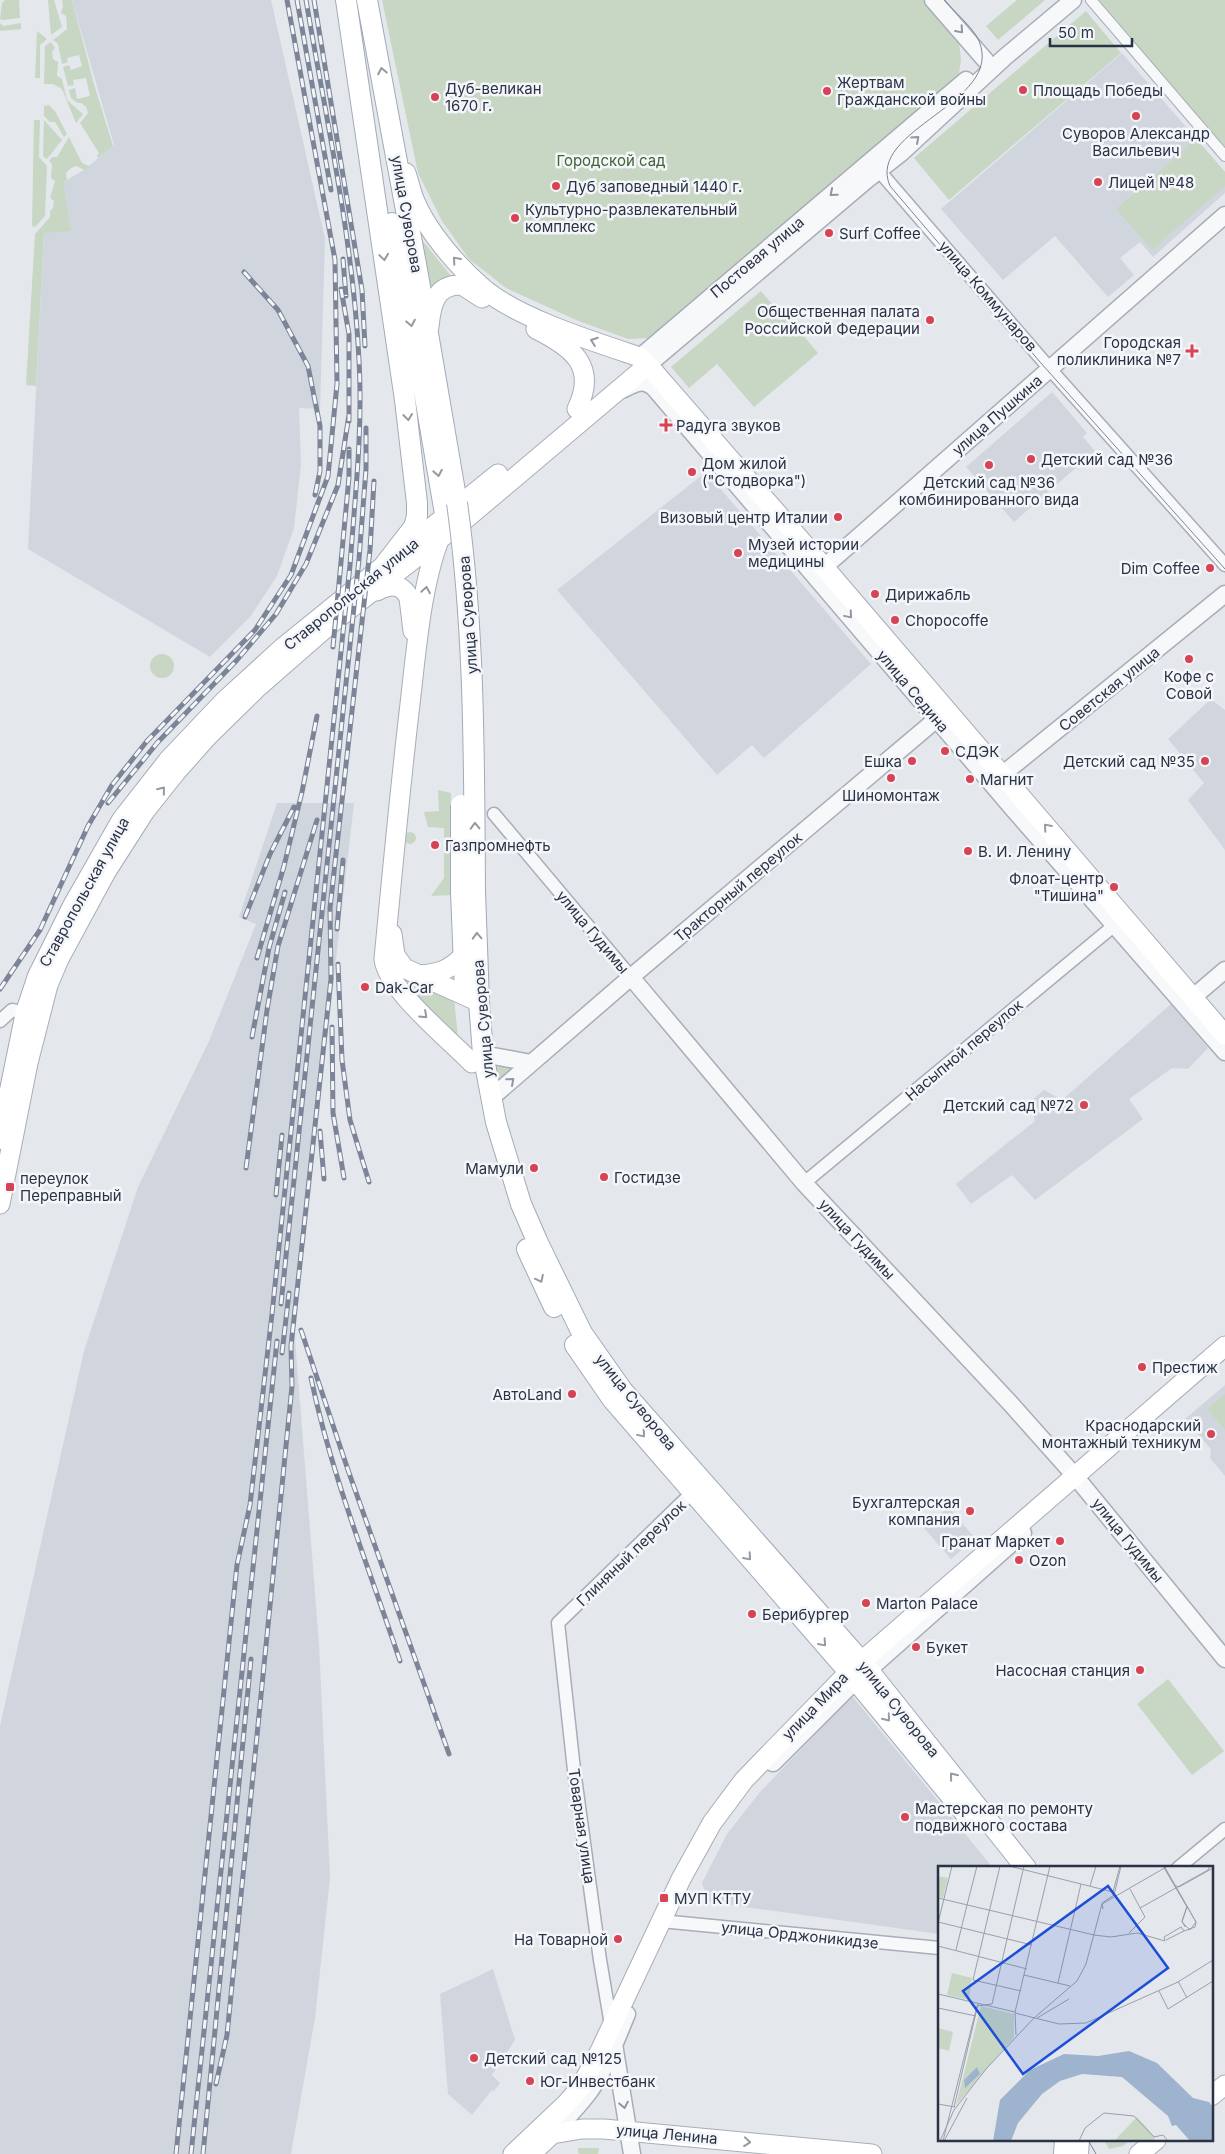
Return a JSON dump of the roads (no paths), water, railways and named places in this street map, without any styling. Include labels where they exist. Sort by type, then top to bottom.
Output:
[{"type":"main road","name":"улица Суворова","points":[[346,0],[426,348],[457,503],[469,616],[473,717],[468,892],[463,956],[472,999]]},
{"type":"main road","name":"улица Суворова","points":[[346,0],[404,390],[417,503],[417,516],[414,528],[383,567]]},
{"type":"main road","name":"улица Суворова","points":[[367,0],[390,120],[426,348]]},
{"type":"main road","points":[[390,120],[419,208],[444,246],[484,289],[521,312],[644,361]]},
{"type":"main road","points":[[426,348],[431,306],[434,298],[456,285],[470,289],[512,318],[550,336],[573,352],[581,368],[586,385],[577,409]]},
{"type":"main road","name":"Постовая улица","points":[[486,502],[611,395],[644,361]]},
{"type":"main road","name":"Постовая улица","points":[[451,513],[577,409],[644,361]]},
{"type":"main road","name":"улица Седина","points":[[644,361],[819,571],[1188,1001],[1225,1035]]},
{"type":"main road","name":"Ставропольская улица","points":[[0,1139],[33,1014],[73,932],[123,842],[145,811],[202,743],[246,698],[329,625],[486,502]]},
{"type":"main road","name":"Ставропольская улица","points":[[0,1204],[41,969],[78,897],[122,820],[152,780],[203,723],[249,678],[327,611],[451,513]]},
{"type":"main road","points":[[439,540],[430,569],[416,655],[389,908],[392,940],[396,955],[396,972],[407,1000],[478,1058]]},
{"type":"main road","name":"Ставропольская улица","points":[[367,596],[391,585],[399,587],[407,593],[416,655]]},
{"type":"main road","name":"улица Суворова","points":[[468,892],[472,999],[478,1058],[485,1100],[521,1204],[538,1244],[582,1333],[622,1390],[698,1488],[858,1671],[1024,1866]]},
{"type":"main road","points":[[419,975],[435,974],[446,970],[455,965],[463,956]]},
{"type":"main road","points":[[396,972],[408,970],[472,999]]},
{"type":"main road","name":"улица Мира","points":[[513,2154],[566,2104],[580,2088],[613,2036],[666,1922],[681,1879],[712,1823],[744,1780],[858,1671],[1225,1346]]},
{"type":"main road","name":"улица Суворова","points":[[858,1671],[1006,1866]]},
{"type":"main road","points":[[1212,2095],[1225,2084]]},
{"type":"main road","name":"улица Ленина","points":[[552,2134],[582,2129],[628,2130],[872,2154]]},
{"type":"main road","name":"улица Мира","points":[[530,2154],[552,2134]]},
{"type":"main road","points":[[1139,2154],[1154,2142]]},
{"type":"street","points":[[933,0],[986,61]]},
{"type":"street","name":"Постовая улица","points":[[644,361],[875,166],[986,61],[1000,52],[1063,0]]},
{"type":"street","name":"Постовая улица","points":[[875,166],[907,148],[1004,57],[1073,0]]},
{"type":"street","points":[[1091,0],[1225,156]]},
{"type":"street","name":"улица Коммунаров","points":[[875,166],[1050,369],[1225,565]]},
{"type":"street","name":"улица Пушкина","points":[[819,571],[1225,215]]},
{"type":"street","name":"улица Седина","points":[[611,395],[638,382],[652,385],[819,571]]},
{"type":"street","name":"Советская улица","points":[[997,779],[1225,594]]},
{"type":"street","name":"Тракторный переулок","points":[[485,1100],[942,715]]},
{"type":"street","name":"улица Гудимы","points":[[494,814],[804,1182],[1010,1403],[1077,1479],[1225,1660]]},
{"type":"street","name":"Насыпной переулок","points":[[804,1182],[1120,921]]},
{"type":"street","points":[[1188,1001],[1225,970]]},
{"type":"street","name":"улица Седина","points":[[1188,1001],[1225,1052]]},
{"type":"street","points":[[0,1022],[12,1010],[33,1014]]},
{"type":"street","points":[[478,1058],[531,1063]]},
{"type":"street","name":"улица Мира","points":[[1077,1479],[1225,1356]]},
{"type":"street","name":"Глиняный переулок","points":[[558,1624],[698,1488]]},
{"type":"street","name":"Товарная улица","points":[[558,1624],[575,1780],[600,1960],[613,2036]]},
{"type":"street","points":[[1180,1866],[1225,1829]]},
{"type":"street","name":"улица Орджоникидзе","points":[[666,1922],[938,1948]]},
{"type":"street","points":[[613,2036],[632,2154]]},
{"type":"street","name":"улица Мира","points":[[552,2134],[576,2109],[591,2089],[613,2036]]},
{"type":"tram line","points":[[944,0],[976,36],[979,41],[982,63],[973,82],[956,99],[914,131],[897,148],[888,166],[890,186],[1040,362],[1225,569]]},
{"type":"tram line","points":[[1089,2142],[1096,2154]]},
{"type":"railway","points":[[0,989],[40,930],[88,826],[112,785],[147,741],[255,630],[291,575],[328,476],[337,384],[335,260],[287,0]]},
{"type":"railway","points":[[297,0],[331,190]]},
{"type":"railway","points":[[176,2154],[237,1565],[250,1505],[272,1314],[350,565],[358,462],[360,386],[351,269],[338,179],[306,0]]},
{"type":"railway","points":[[314,0],[362,290],[365,346]]},
{"type":"railway","points":[[343,259],[346,296]]},
{"type":"railway","points":[[244,272],[278,310],[308,366],[320,426],[320,471],[315,495]]},
{"type":"railway","points":[[341,289],[349,334],[349,421]]},
{"type":"railway","points":[[108,803],[158,742],[237,660],[276,614],[306,564],[338,485],[349,415]]},
{"type":"railway","points":[[281,1304],[359,559],[366,469],[366,428]]},
{"type":"railway","points":[[333,647],[349,477],[349,449]]},
{"type":"railway","points":[[216,2084],[227,2035],[292,1386],[291,1346],[331,979],[330,908],[370,550],[374,481]]},
{"type":"railway","points":[[257,958],[284,866],[302,792],[317,716]]},
{"type":"railway","points":[[245,917],[270,854],[294,807]]},
{"type":"railway","points":[[246,1168],[267,1010],[278,946],[317,820]]},
{"type":"railway","points":[[337,929],[343,860]]},
{"type":"railway","points":[[252,1037],[269,948],[285,892]]},
{"type":"railway","points":[[338,964],[342,1060],[350,1120],[369,1182]]},
{"type":"railway","points":[[332,1027],[333,1113],[344,1178]]},
{"type":"railway","points":[[320,1131],[324,1179]]},
{"type":"railway","points":[[276,1195],[282,1135]]},
{"type":"railway","points":[[282,1353],[289,1293]]},
{"type":"railway","points":[[301,1330],[348,1470],[449,1754]]},
{"type":"railway","points":[[191,2154],[277,1341]]},
{"type":"railway","points":[[311,1378],[329,1450],[351,1521],[400,1661]]},
{"type":"railway","points":[[203,2154],[251,1659]]},
{"type":"place","name":"Площадь Победы","points":[[1023,90]]},
{"type":"place","name":"Жертвам Гражданской войны","points":[[827,91]]},
{"type":"place","name":"Дуб-великан 1670 г.","points":[[435,97]]},
{"type":"place","name":"Суворов Александр Васильевич","points":[[1136,116]]},
{"type":"place","name":"Лицей №48","points":[[1098,182]]},
{"type":"place","name":"Дуб заповедный 1440 г.","points":[[556,186]]},
{"type":"place","name":"Культурно-развлекательный комплекс","points":[[515,218]]},
{"type":"place","name":"Surf Coffee","points":[[829,233]]},
{"type":"place","name":"Общественная палата Российской Федерации","points":[[930,320]]},
{"type":"place","name":"Городская поликлиника №7","points":[[1192,351]]},
{"type":"place","name":"Радуга звуков","points":[[666,425]]},
{"type":"place","name":"Детский сад №36","points":[[1031,459]]},
{"type":"place","name":"Детский сад №36 комбинированного вида","points":[[989,465]]},
{"type":"place","name":"Дом жилой (\"Стодворка\")","points":[[692,472]]},
{"type":"place","name":"Визовый центр Италии","points":[[838,517]]},
{"type":"place","name":"Музей истории медицины","points":[[738,553]]},
{"type":"place","name":"Dim Coffee","points":[[1210,568]]},
{"type":"place","name":"Дирижабль","points":[[875,594]]},
{"type":"place","name":"Chopocoffe","points":[[895,620]]},
{"type":"place","name":"Кофе с Совой","points":[[1189,659]]},
{"type":"place","name":"СДЭК","points":[[945,751]]},
{"type":"place","name":"Ешка","points":[[912,761]]},
{"type":"place","name":"Детский сад №35","points":[[1205,761]]},
{"type":"place","name":"Шиномонтаж","points":[[891,778]]},
{"type":"place","name":"Магнит","points":[[970,779]]},
{"type":"place","name":"Газпромнефть","points":[[435,845]]},
{"type":"place","name":"В. И. Ленину","points":[[968,851]]},
{"type":"place","name":"Флоат-центр \"Тишина\"","points":[[1114,887]]},
{"type":"place","name":"Dak-Car","points":[[365,987]]},
{"type":"place","name":"Детский сад №72","points":[[1084,1105]]},
{"type":"place","name":"Мамули","points":[[534,1168]]},
{"type":"place","name":"Гостидзе","points":[[604,1177]]},
{"type":"place","name":"переулок Переправный","points":[[10,1187]]},
{"type":"place","name":"Престиж","points":[[1142,1367]]},
{"type":"place","name":"АвтоLand","points":[[572,1394]]},
{"type":"place","name":"Краснодарский монтажный техникум","points":[[1211,1434]]},
{"type":"place","name":"Бухгалтерская компания","points":[[970,1511]]},
{"type":"place","name":"Гранат Маркет","points":[[1060,1541]]},
{"type":"place","name":"Ozon","points":[[1019,1560]]},
{"type":"place","name":"Marton Palace","points":[[866,1603]]},
{"type":"place","name":"Берибургер","points":[[752,1614]]},
{"type":"place","name":"Букет","points":[[916,1647]]},
{"type":"place","name":"Насосная станция","points":[[1140,1670]]},
{"type":"place","name":"Мастерская по ремонту подвижного состава","points":[[905,1817]]},
{"type":"place","name":"МУП КТТУ","points":[[664,1898]]},
{"type":"place","name":"На Товарной","points":[[618,1939]]},
{"type":"place","name":"Детский сад №125","points":[[474,2058]]},
{"type":"place","name":"Юг-Инвестбанк","points":[[530,2081]]},
{"type":"park label","name":"Городской сад","points":[[611,160]]}]
